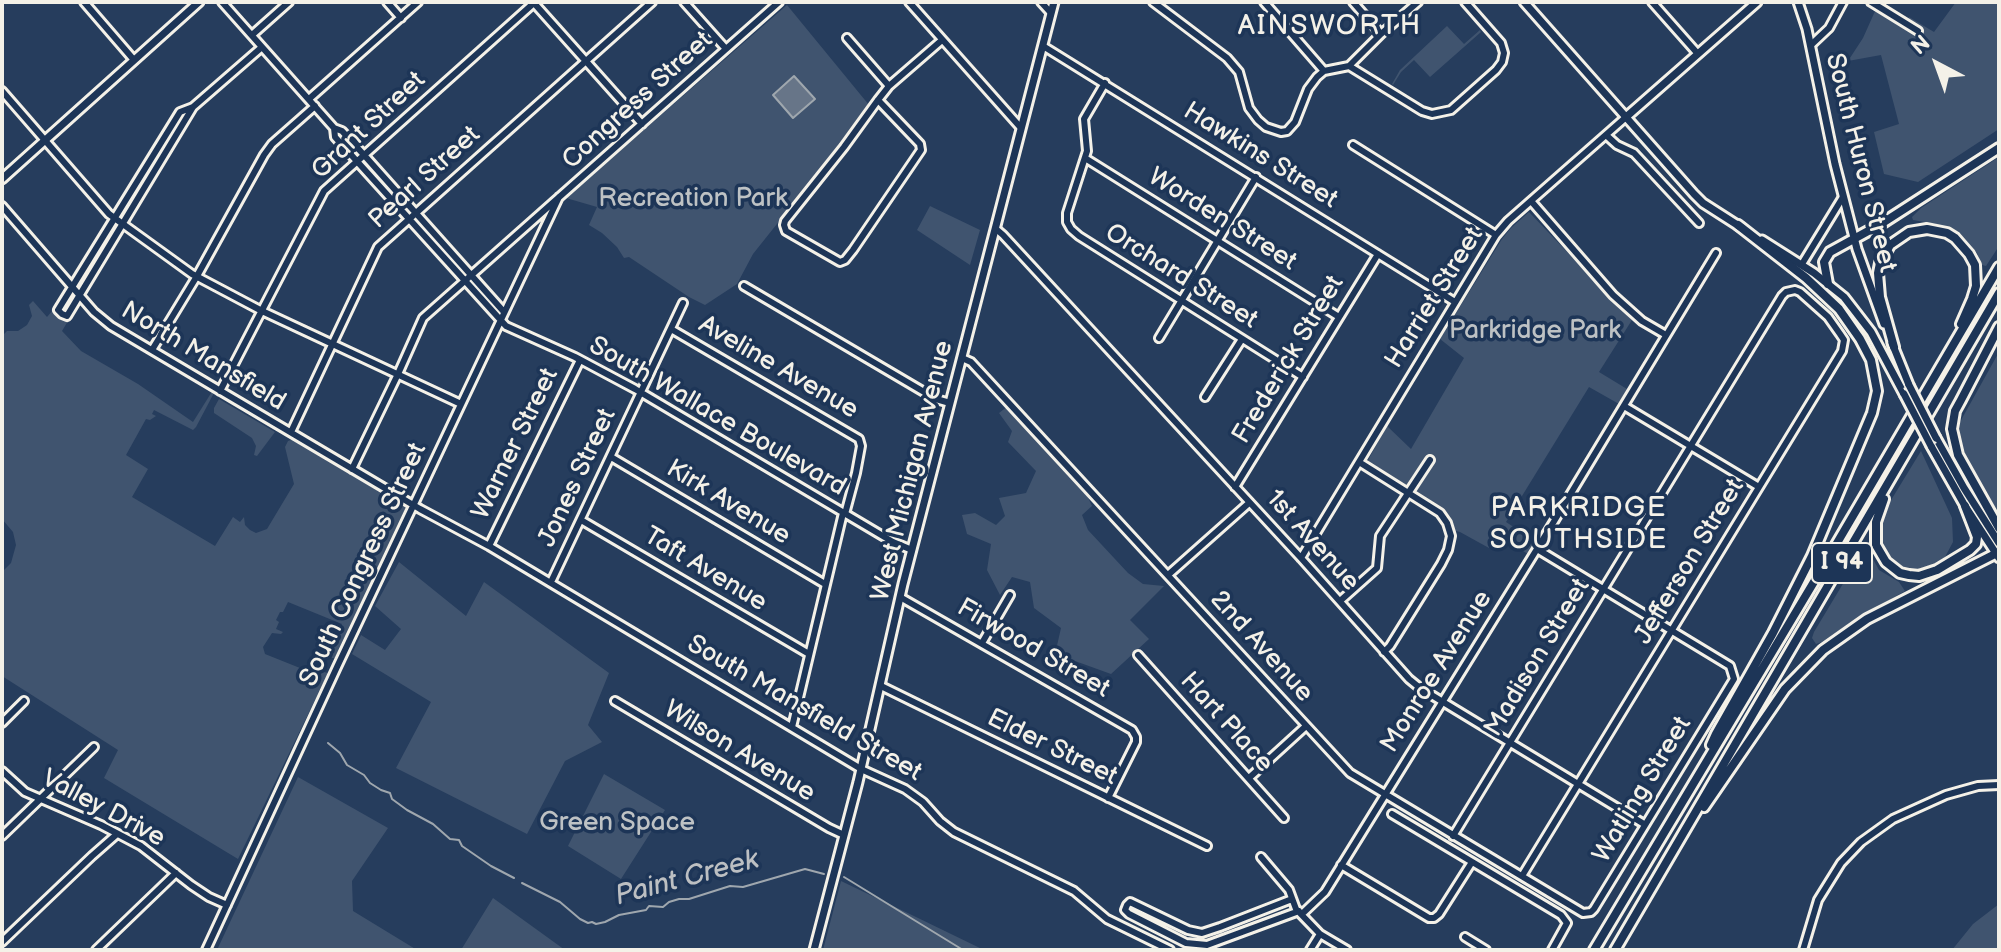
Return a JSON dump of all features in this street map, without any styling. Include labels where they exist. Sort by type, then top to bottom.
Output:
[{"type":"highway","points":[[1828,284],[1824,267],[1826,256],[1836,247],[1905,209],[1999,148]]},
{"type":"highway","points":[[1702,770],[1716,734],[1812,556],[1872,413],[1877,391],[1871,360],[1839,309],[1806,278],[1738,225]]},
{"type":"highway","points":[[1894,347],[1880,297],[1878,273],[1890,245],[1899,237],[1917,230],[1936,230],[1955,238],[1975,265],[1976,286],[1957,339]]},
{"type":"highway","name":"I 94","points":[[1594,950],[1999,267]]},
{"type":"highway","name":"I 94","points":[[1615,950],[1999,293]]},
{"type":"highway","points":[[1999,327],[1955,411],[1952,429],[1958,455],[1999,528]]},
{"type":"highway","points":[[1890,481],[1876,522],[1875,538],[1879,553],[1900,573],[1930,574],[1976,544],[1977,537],[1965,506]]},
{"type":"highway","points":[[1684,832],[1715,793],[1780,695],[1815,656],[1867,619],[1998,555]]},
{"type":"main road","points":[[2,179],[198,2]]},
{"type":"main road","name":"West Michigan Avenue","points":[[814,950],[861,769],[900,597],[1054,2]]},
{"type":"main road","points":[[1524,2],[1703,203],[1802,264],[1857,312],[1886,357],[1965,506],[1998,555]]},
{"type":"main road","name":"Harriet Street","points":[[1625,118],[1757,2]]},
{"type":"main road","name":"South Huron Street","points":[[1798,2],[1811,45],[1843,197],[1872,293],[1909,385],[1969,498],[1999,543]]},
{"type":"street","points":[[222,2],[504,312]]},
{"type":"street","points":[[252,35],[289,2]]},
{"type":"street","points":[[387,2],[401,18]]},
{"type":"street","points":[[309,99],[418,2]]},
{"type":"street","points":[[534,2],[642,124]]},
{"type":"street","name":"Grant Street","points":[[220,391],[324,191],[534,2]]},
{"type":"street","name":"Pearl Street","points":[[291,432],[375,251],[652,2]]},
{"type":"street","points":[[684,2],[726,49]]},
{"type":"street","name":"Congress Street","points":[[352,469],[423,318],[779,2]]},
{"type":"street","points":[[909,2],[1021,128]]},
{"type":"street","points":[[1041,2],[1051,13]]},
{"type":"street","points":[[1153,2],[1227,58],[1239,72],[1249,108],[1266,127],[1275,131],[1287,131],[1295,122],[1308,89],[1324,71],[1349,66],[1418,2]]},
{"type":"street","points":[[1264,2],[1324,71]]},
{"type":"street","points":[[1353,2],[1381,34]]},
{"type":"street","points":[[1349,66],[1422,111],[1432,114],[1451,110],[1496,70],[1504,53],[1501,43],[1465,2]]},
{"type":"street","points":[[1652,2],[1698,54]]},
{"type":"street","points":[[1811,45],[1829,28],[1843,2]]},
{"type":"street","points":[[1871,2],[1883,5],[1918,31]]},
{"type":"street","points":[[89,5],[134,60]]},
{"type":"street","points":[[847,38],[889,86]]},
{"type":"street","points":[[878,100],[920,144],[921,150],[845,260],[840,262],[786,231],[785,221],[844,147],[878,100],[889,86],[942,40]]},
{"type":"street","name":"Hawkins Street","points":[[1043,46],[1455,302]]},
{"type":"street","points":[[193,107],[180,112],[58,310],[62,314],[67,316],[80,296],[193,107],[262,47]]},
{"type":"street","points":[[1085,158],[1084,119],[1105,83]]},
{"type":"street","points":[[2,91],[114,218],[197,276],[262,311],[461,404]]},
{"type":"street","points":[[152,350],[264,155],[315,106]]},
{"type":"street","name":"Harriet Street","points":[[1301,558],[1496,235],[1625,118]]},
{"type":"street","name":"South Wallace Boulevard","points":[[334,128],[335,137],[506,326],[641,392],[893,542],[912,550]]},
{"type":"street","points":[[1606,135],[1643,162],[1699,223]]},
{"type":"street","points":[[1353,145],[1496,235]]},
{"type":"street","name":"Orchard Street","points":[[1085,158],[1067,213],[1071,229],[1303,377]]},
{"type":"street","name":"Worden Street","points":[[1085,158],[1339,317]]},
{"type":"street","points":[[1159,338],[1256,177]]},
{"type":"street","name":"South Congress Street","points":[[206,950],[559,197]]},
{"type":"street","points":[[1802,264],[1843,197]]},
{"type":"street","points":[[1531,201],[1613,295],[1642,321],[1666,335]]},
{"type":"street","name":"North Mansfield","points":[[2,206],[102,320],[414,505]]},
{"type":"street","name":"1st Avenue","points":[[996,229],[1420,688],[1644,824]]},
{"type":"street","name":"Monroe Avenue","points":[[1300,913],[1325,892],[1716,253]]},
{"type":"street","name":"Frederick Street","points":[[1235,487],[1378,254]]},
{"type":"street","points":[[744,286],[936,399],[950,403]]},
{"type":"street","name":"Jefferson Street","points":[[1522,876],[1844,345],[1844,340],[1828,317],[1806,296],[1795,290],[1782,296]]},
{"type":"street","name":"Madison Street","points":[[1453,836],[1782,296]]},
{"type":"street","name":"Jones Street","points":[[551,582],[683,303]]},
{"type":"street","name":"Aveline Avenue","points":[[671,329],[859,439],[861,446],[856,473],[844,513]]},
{"type":"street","points":[[1205,397],[1242,339]]},
{"type":"street","name":"2nd Avenue","points":[[962,358],[971,362],[1350,773],[1575,910]]},
{"type":"street","name":"Warner Street","points":[[489,546],[580,360]]},
{"type":"street","points":[[1624,406],[1759,487]]},
{"type":"street","name":"Kirk Avenue","points":[[611,457],[825,584]]},
{"type":"street","points":[[1340,601],[1377,568],[1380,536],[1430,460]]},
{"type":"street","points":[[1359,462],[1440,513],[1451,536],[1441,564],[1384,652]]},
{"type":"street","points":[[1168,575],[1249,503]]},
{"type":"street","name":"South Mansfield Street","points":[[414,505],[551,582],[861,769],[915,795],[954,832],[1074,891],[1107,919],[1170,950]]},
{"type":"street","points":[[792,727],[844,513]]},
{"type":"street","name":"Taft Avenue","points":[[581,520],[809,654]]},
{"type":"street","points":[[1537,549],[1671,630]]},
{"type":"street","points":[[982,643],[1010,595]]},
{"type":"street","name":"Firwood Street","points":[[900,597],[1135,733],[1136,742],[1108,798]]},
{"type":"street","name":"Watling Street","points":[[1575,910],[1583,913],[1594,909],[1734,679],[1730,666],[1671,630]]},
{"type":"street","name":"Hart Place","points":[[1138,655],[1284,818]]},
{"type":"street","name":"Elder Street","points":[[881,686],[1207,846]]},
{"type":"street","points":[[2,723],[24,701]]},
{"type":"street","name":"Wilson Avenue","points":[[615,701],[844,835]]},
{"type":"street","points":[[1249,778],[1306,726]]},
{"type":"street","points":[[2,836],[94,747]]},
{"type":"street","name":"Valley Drive","points":[[2,771],[25,792],[141,846],[209,897],[227,905]]},
{"type":"street","points":[[1803,950],[1818,900],[1841,863],[1861,842],[1893,819],[1946,795],[1978,786],[1999,785]]},
{"type":"street","points":[[1392,814],[1561,915],[1567,923],[1552,950]]},
{"type":"street","points":[[2,942],[117,834]]},
{"type":"street","points":[[1261,857],[1289,890],[1300,913],[1320,934],[1347,950]]},
{"type":"street","points":[[1341,865],[1434,918],[1472,862]]},
{"type":"street","points":[[96,950],[176,873]]},
{"type":"street","points":[[1292,899],[1202,933],[1188,930],[1130,902],[1125,910],[1186,943],[1207,945],[1300,913]]},
{"type":"street","points":[[1310,950],[1320,934]]},
{"type":"street","points":[[1465,937],[1486,950]]},
{"type":"street","points":[[200,950],[211,940]]},
{"type":"green space","points":[[1956,2],[1999,2],[1999,129],[1918,182],[1884,174],[1874,132],[1899,124],[1881,55],[1848,61],[1876,9],[1904,25],[1909,17],[1934,32]]},
{"type":"green space","name":"Recreation Park","points":[[787,5],[869,105],[753,254],[737,284],[705,305],[629,257],[624,258],[617,247],[589,225],[597,207],[566,198]]},
{"type":"green space","points":[[1447,26],[1464,44],[1481,32],[1430,77],[1414,60],[1393,85],[1400,70]]},
{"type":"green space","points":[[1999,157],[1999,246],[1986,266],[1982,265],[1965,239],[1955,232],[1936,224],[1913,220],[1912,217]]},
{"type":"green space","points":[[930,206],[980,230],[970,265],[917,230]]},
{"type":"green space","name":"Parkridge Park","points":[[1529,212],[1632,320],[1599,372],[1627,389],[1619,404],[1589,387],[1506,522],[1535,541],[1528,554],[1497,535],[1489,548],[1452,530],[1450,521],[1441,509],[1367,462],[1387,426],[1411,449],[1464,358],[1440,339],[1502,239]]},
{"type":"green space","points":[[33,301],[47,317],[52,311],[68,321],[62,331],[81,351],[138,384],[193,422],[215,391],[193,430],[154,410],[152,414],[156,416],[146,419],[126,455],[148,469],[132,497],[215,546],[233,517],[240,522],[244,517],[245,525],[256,533],[267,529],[294,484],[285,447],[288,441],[294,439],[407,506],[405,516],[335,658],[328,655],[342,624],[288,602],[276,620],[279,622],[276,629],[283,632],[272,633],[263,647],[265,654],[300,668],[302,675],[307,668],[328,673],[238,859],[104,778],[118,750],[2,676],[2,572],[11,563],[16,545],[13,532],[2,519],[2,336],[7,331],[18,331],[27,325],[32,316],[29,305]]},
{"type":"green space","points":[[1999,352],[1999,515],[1969,464],[1959,440],[1960,422]]},
{"type":"green space","points":[[219,399],[275,432],[257,456],[254,455],[256,446],[252,438],[214,413]]},
{"type":"green space","points":[[1008,406],[1084,489],[1092,506],[1082,515],[1088,530],[1128,573],[1143,584],[1164,586],[1130,620],[1149,639],[1111,674],[1075,661],[1056,650],[1061,628],[1034,608],[1030,582],[1012,577],[1000,595],[987,570],[991,544],[967,534],[962,515],[975,513],[996,525],[1005,516],[999,498],[1026,493],[1036,471],[1008,442],[1012,431],[999,413]]},
{"type":"green space","points":[[1921,451],[1952,518],[1953,542],[1945,557],[1934,566],[1905,570],[1891,562],[1880,545],[1879,529],[1885,510]]},
{"type":"green space","points":[[1868,550],[1879,570],[1899,582],[1905,591],[1816,644],[1812,638],[1814,632],[1862,552]]},
{"type":"green space","points":[[399,562],[466,616],[484,582],[609,673],[588,725],[602,742],[565,761],[527,834],[396,768],[431,702],[352,654],[361,635],[385,650],[401,629],[375,606]]},
{"type":"green space","name":"Green Space","points":[[604,774],[665,810],[621,879],[568,846]]},
{"type":"green space","points":[[298,777],[388,828],[352,881],[353,911],[417,950],[217,950]]},
{"type":"green space","points":[[841,881],[916,917],[984,950],[823,950]]},
{"type":"green space","points":[[493,898],[565,950],[461,950]]},
{"type":"green space","points":[[1999,904],[1999,950],[1952,950],[1973,924]]},
{"type":"shaded area","points":[[794,76],[815,99],[793,118],[773,95]]},
{"type":"waterway","name":"Paint Creek","points":[[328,743],[340,753],[347,765],[364,775],[370,783],[390,793],[392,799],[407,810],[433,824],[450,839],[459,840],[462,846],[514,878]]},
{"type":"waterway","name":"Paint Creek","points":[[522,883],[560,902],[580,919],[596,924],[619,915],[646,910],[649,906],[663,907],[679,899],[689,899],[730,886],[743,887],[805,869],[824,874]]},
{"type":"waterway","name":"Paint Creek","points":[[844,877],[963,950]]},
{"type":"district","name":"AINSWORTH","points":[[1330,27]]},
{"type":"district","name":"PARKRIDGE SOUTHSIDE","points":[[1579,525]]}]
